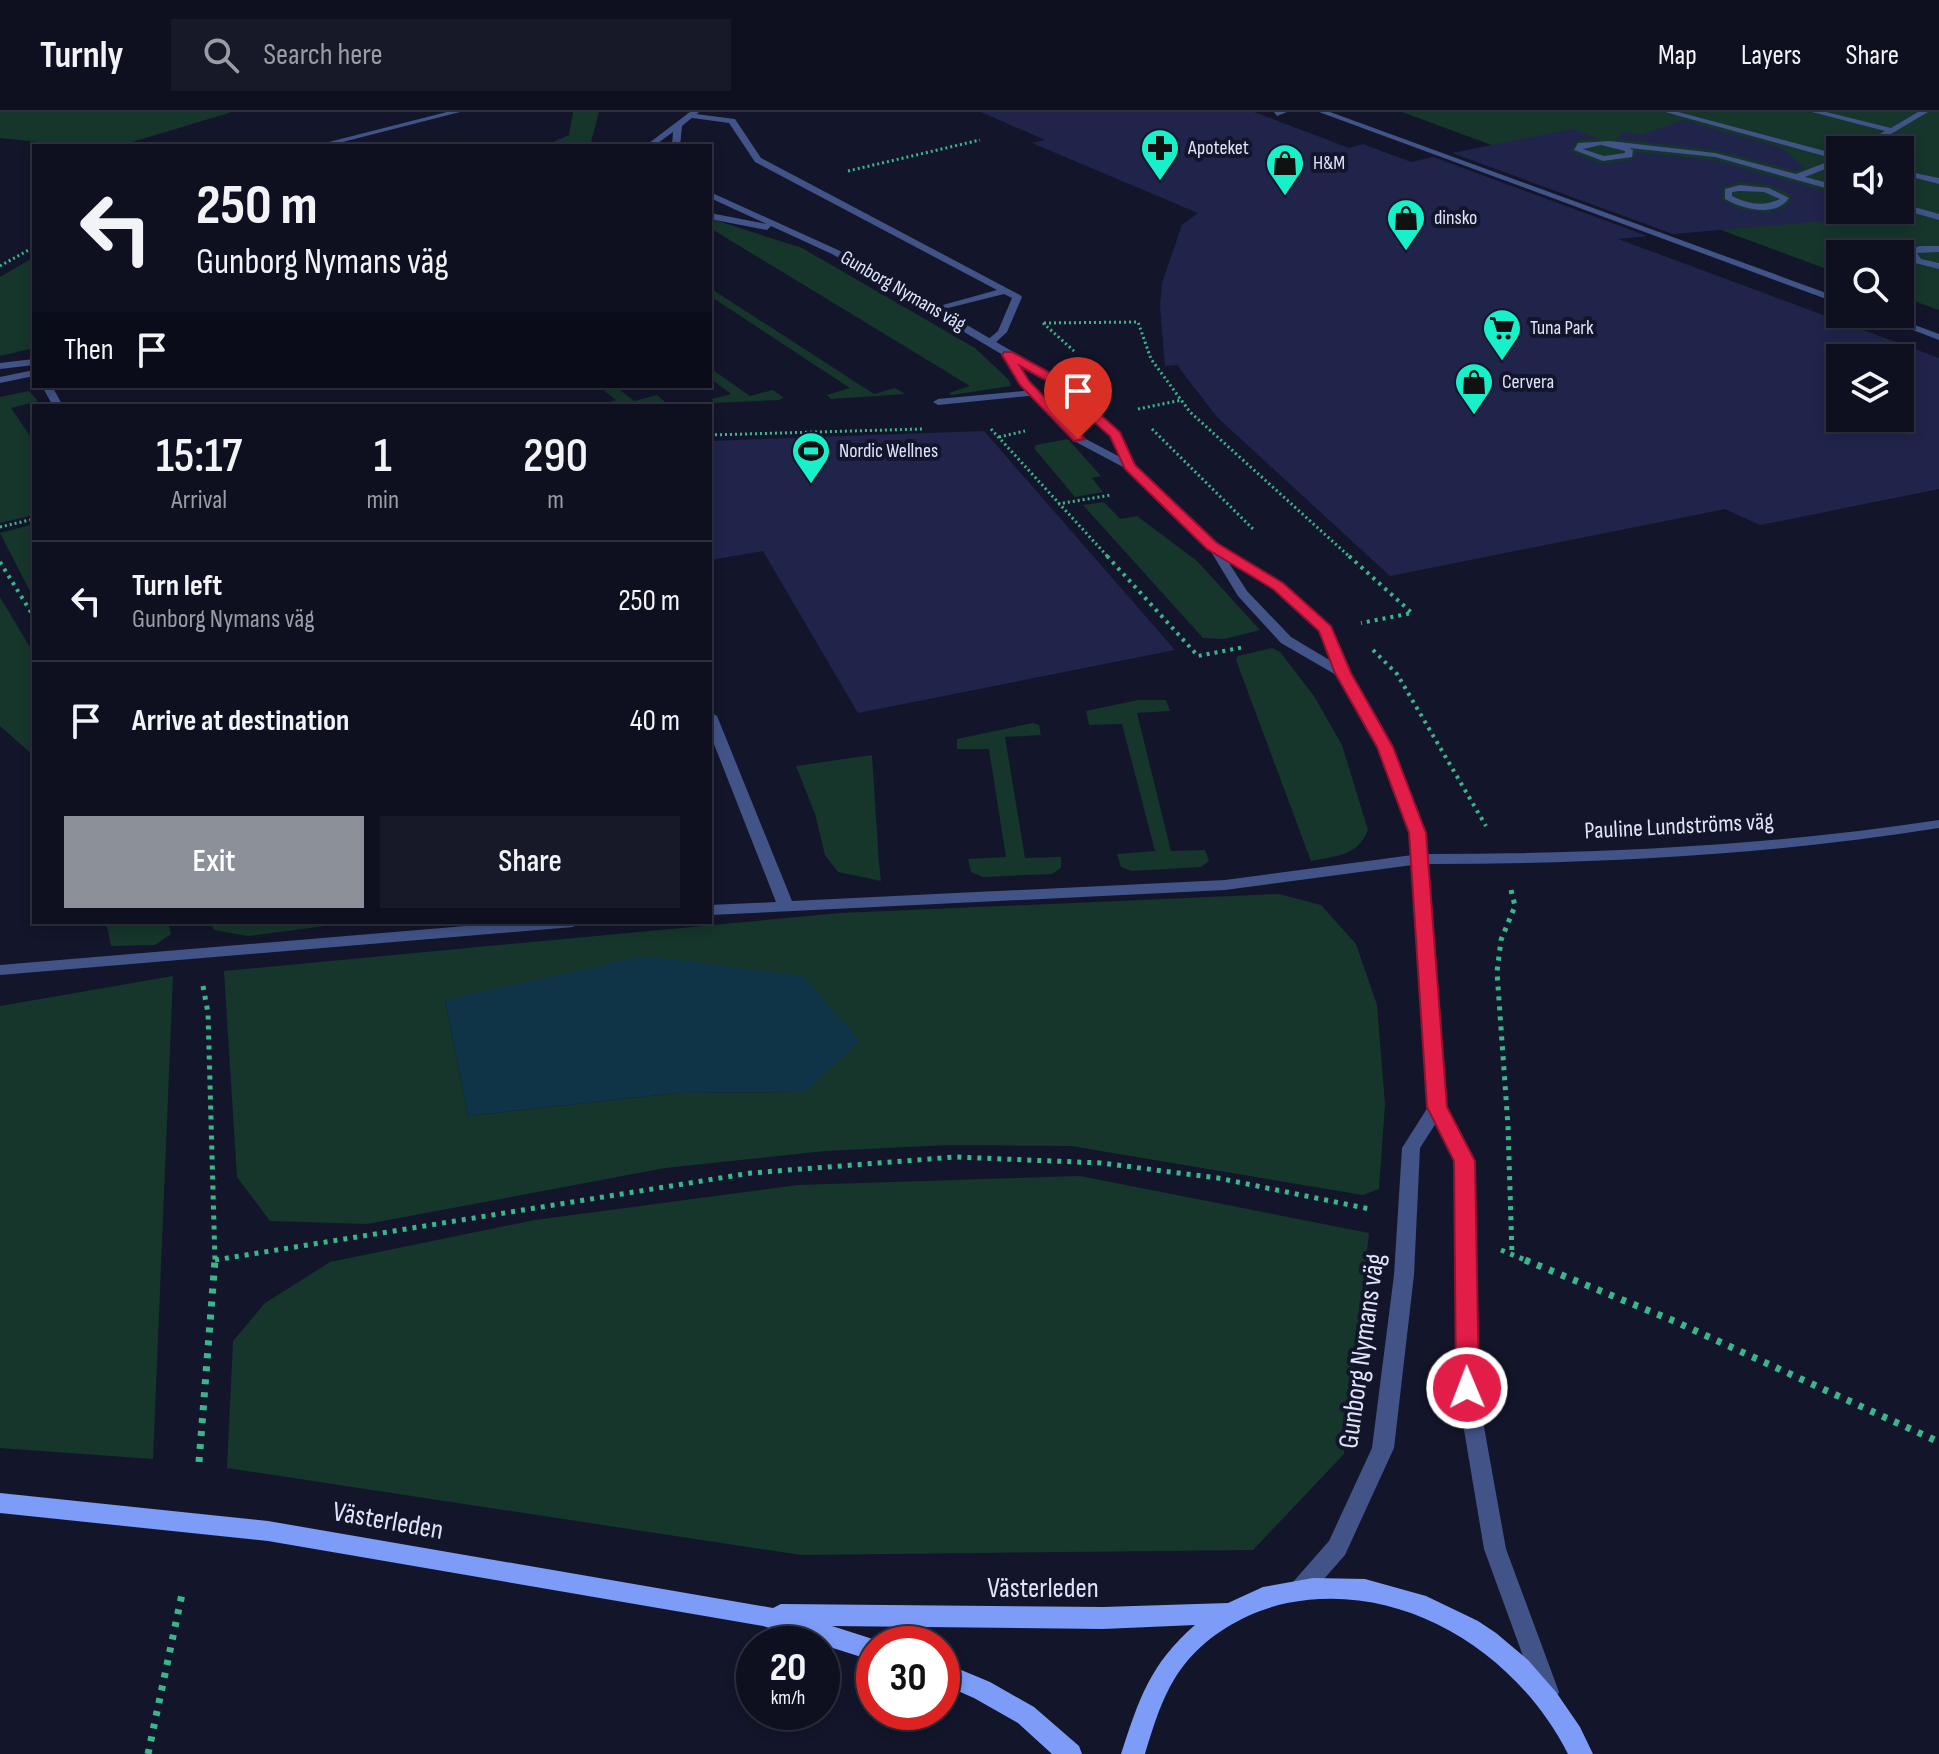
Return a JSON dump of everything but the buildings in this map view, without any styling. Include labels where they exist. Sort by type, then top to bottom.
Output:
[{"type":"main road","name":"Västerleden","points":[[0,1503],[268,1531],[763,1615],[856,1644]]},
{"type":"main road","points":[[1133,1754],[1139,1721],[1154,1688],[1173,1658],[1198,1633],[1227,1613],[1274,1594],[1334,1587],[1368,1590],[1402,1598],[1469,1628],[1499,1649],[1551,1704],[1581,1754]]},
{"type":"main road","name":"Västerleden","points":[[763,1615],[1103,1618],[1227,1613]]},
{"type":"main road","points":[[960,1681],[1026,1715],[1070,1754]]},
{"type":"street","points":[[325,144],[456,112]]},
{"type":"street","points":[[1323,112],[1826,296]]},
{"type":"street","points":[[1669,112],[1826,155]]},
{"type":"street","points":[[1816,112],[1891,130]]},
{"type":"street","points":[[1881,136],[1924,112]]},
{"type":"street","points":[[652,144],[691,114],[732,121],[758,160],[1017,297],[1002,332],[990,342]]},
{"type":"street","points":[[676,144],[678,123]]},
{"type":"street","points":[[1610,143],[1629,150],[1629,155],[1603,159],[1578,150],[1581,145],[1610,143],[1715,155],[1826,185]]},
{"type":"street","points":[[1766,190],[1781,195],[1784,201],[1775,206],[1757,206],[1738,203],[1727,194],[1740,188],[1766,190],[1826,165]]},
{"type":"street","points":[[1914,175],[1939,181]]},
{"type":"street","name":"Gunborg Nymans väg","points":[[712,196],[796,232],[1054,380],[1116,434],[1129,466]]},
{"type":"street","points":[[1914,210],[1939,217]]},
{"type":"street","name":"Gunborg Nymans väg","points":[[712,216],[796,232]]},
{"type":"street","points":[[1939,249],[1919,249],[1911,255],[1918,261],[1939,266]]},
{"type":"street","points":[[935,310],[1004,291]]},
{"type":"street","points":[[1914,328],[1939,337]]},
{"type":"street","name":"Gunborg Nymans väg","points":[[1008,355],[1024,383],[1078,439],[1129,466],[1212,546],[1278,586],[1325,629],[1343,673],[1385,747],[1418,833],[1437,1107],[1464,1161],[1467,1388],[1495,1549],[1551,1704]]},
{"type":"street","points":[[0,366],[32,362]]},
{"type":"street","points":[[0,380],[32,373]]},
{"type":"street","points":[[938,402],[1034,393]]},
{"type":"street","name":"Gunborg Nymans väg","points":[[1212,546],[1242,593],[1286,640],[1343,673]]},
{"type":"street","points":[[712,721],[785,904]]},
{"type":"street","name":"Pauline Lundströms väg","points":[[712,910],[1225,885],[1420,859],[1515,860],[1771,845],[1859,837],[1939,824]]},
{"type":"street","points":[[0,970],[197,956],[551,924]]},
{"type":"street","name":"Gunborg Nymans väg","points":[[1301,1589],[1337,1548],[1383,1448],[1404,1275],[1411,1148],[1437,1107]]},
{"type":"path","points":[[797,182],[980,140]]},
{"type":"path","points":[[1,264],[32,248]]},
{"type":"path","points":[[1043,323],[1138,322],[1151,359],[1190,412],[1412,613],[1349,625]]},
{"type":"path","points":[[1129,410],[1182,400]]},
{"type":"path","points":[[990,427],[1198,656],[1253,645]]},
{"type":"path","points":[[712,435],[927,429]]},
{"type":"path","points":[[998,437],[1026,431]]},
{"type":"path","points":[[1057,504],[1117,494]]},
{"type":"path","points":[[0,527],[32,519]]},
{"type":"path","points":[[0,562],[32,614]]},
{"type":"path","points":[[197,956],[208,1013],[215,1260],[199,1462]]},
{"type":"path","points":[[215,1260],[751,1173],[955,1157],[1101,1163],[1218,1178],[1338,1200]]},
{"type":"path","points":[[1512,1255],[1674,1321],[1939,1442]]},
{"type":"path","points":[[148,1754],[182,1594]]},
{"type":"green space","points":[[0,112],[232,112],[126,144],[57,144],[0,138]]},
{"type":"green space","points":[[573,112],[599,112],[592,144],[549,144],[569,135]]},
{"type":"green space","points":[[1402,112],[1939,112],[1939,310],[1914,301],[1914,240],[1826,240],[1826,269]]},
{"type":"green space","points":[[712,221],[802,248],[975,348],[1008,379],[1011,386],[951,395],[949,393],[970,386],[712,229]]},
{"type":"green space","points":[[32,258],[32,348],[0,356],[0,277]]},
{"type":"green space","points":[[712,289],[874,394],[895,388],[905,394],[831,399],[827,395],[850,388],[712,297]]},
{"type":"green space","points":[[712,369],[750,396],[773,390],[784,398],[713,403],[712,399],[731,394],[712,380]]},
{"type":"green space","points":[[601,388],[618,388],[634,401],[657,395],[665,402],[601,404],[616,400]]},
{"type":"green space","points":[[29,391],[38,401],[11,408],[32,439],[32,515],[0,523],[0,397]]},
{"type":"green space","points":[[1068,439],[1101,476],[1092,478],[1103,492],[1075,497],[1034,448]]},
{"type":"green space","points":[[1104,502],[1120,519],[1137,516],[1197,561],[1260,630],[1225,639],[1203,638],[1083,505]]},
{"type":"green space","points":[[32,525],[32,595],[0,533]]},
{"type":"green space","points":[[0,597],[32,651],[32,754],[0,726]]},
{"type":"green space","points":[[1272,648],[1280,652],[1314,696],[1342,745],[1368,830],[1358,845],[1337,856],[1311,861],[1236,660],[1238,656]]},
{"type":"green space","points":[[1138,700],[1166,700],[1170,711],[1137,713],[1171,851],[1205,850],[1209,861],[1201,867],[1132,871],[1121,867],[1117,854],[1155,851],[1122,724],[1089,725],[1086,711]]},
{"type":"green space","points":[[1033,723],[1039,725],[1041,735],[1005,737],[1025,858],[1061,857],[1061,868],[1052,874],[983,877],[971,872],[968,859],[1006,857],[989,749],[957,749],[957,739]]},
{"type":"green space","points":[[872,755],[881,881],[838,872],[825,855],[815,814],[796,766]]},
{"type":"green space","points":[[1279,894],[1321,905],[1356,944],[1377,1005],[1385,1104],[1379,1189],[1363,1195],[1071,1146],[949,1145],[825,1151],[665,1168],[367,1224],[270,1221],[237,1177],[224,971],[840,913]],"holes":[[[445,1001],[804,1092],[678,1093],[468,1116]]]},
{"type":"green space","points":[[106,924],[168,924],[171,934],[155,945],[111,946]]},
{"type":"green space","points":[[211,924],[341,924],[248,936],[214,930]]},
{"type":"green space","points":[[173,976],[153,1459],[0,1448],[0,1006]]},
{"type":"green space","points":[[1080,1176],[1369,1233],[1344,1454],[1253,1550],[801,1555],[227,1468],[233,1341],[265,1303],[330,1262],[535,1220],[798,1185]]},
{"type":"water","points":[[645,956],[803,976],[860,1041],[805,1092],[678,1093],[468,1116],[445,1000]]},
{"type":"place","name":"Apoteket","points":[[1160,182]]},
{"type":"place","name":"H&M","points":[[1285,197]]},
{"type":"place","name":"dinsko","points":[[1406,252]]},
{"type":"place","name":"Tuna Park","points":[[1502,362]]},
{"type":"place","name":"Cervera","points":[[1474,416]]},
{"type":"place","name":"Nordic Wellnes","points":[[811,485]]},
{"type":"route","points":[[1078,439],[1024,383],[1008,355],[1054,380],[1116,434],[1129,466],[1212,546],[1278,586],[1325,629],[1343,673],[1385,747],[1418,833],[1437,1107],[1464,1161],[1467,1388]]}]
